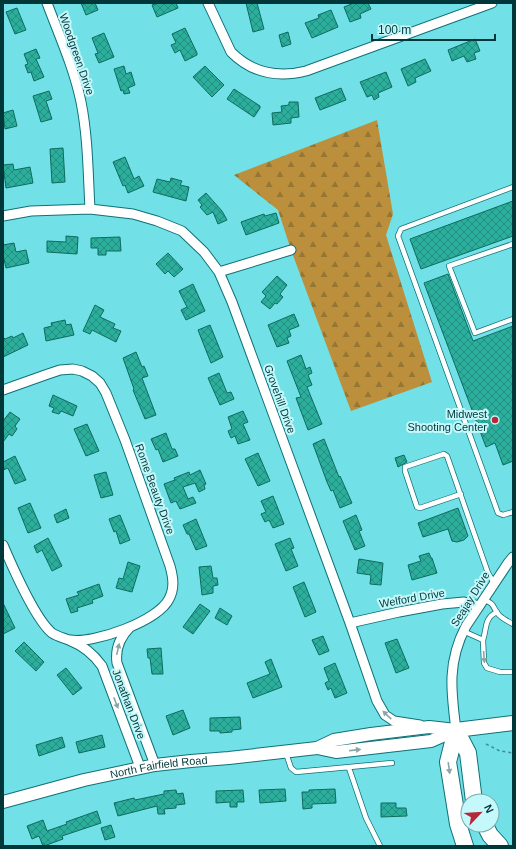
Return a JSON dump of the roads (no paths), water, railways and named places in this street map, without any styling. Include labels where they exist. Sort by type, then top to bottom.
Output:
[{"type":"highway","points":[[456,730],[468,753],[473,793]]},
{"type":"highway","points":[[456,730],[448,762],[458,824],[465,846]]},
{"type":"highway","points":[[489,833],[500,846]]},
{"type":"main road","name":"North Fairfield Road","points":[[317,748],[334,740],[371,734],[429,727],[456,730],[513,723]]},
{"type":"main road","name":"North Fairfield Road","points":[[3,802],[84,780],[140,767],[191,760],[229,758],[317,748],[336,752],[423,742],[431,741],[456,730]]},
{"type":"street","name":"Woodgreen Drive","points":[[47,3],[81,100],[86,130],[90,209]]},
{"type":"street","points":[[208,3],[231,52],[235,56],[253,68],[268,73],[284,75],[306,71],[492,3]]},
{"type":"street","name":"Grovehill Drive","points":[[3,216],[31,211],[90,209],[134,214],[182,231],[204,252],[219,272],[235,310],[350,623],[377,701],[385,715],[394,721],[429,727]]},
{"type":"street","points":[[219,272],[291,250]]},
{"type":"street","name":"Rome Beauty Drive","points":[[3,390],[60,370],[73,369],[82,371],[92,376],[103,387],[125,440],[173,577],[172,592],[165,605],[156,613],[134,624],[92,640],[70,640]]},
{"type":"street","name":"Jonathan Drive","points":[[3,545],[28,598],[46,626],[58,637],[70,640],[88,651],[102,666],[140,767]]},
{"type":"street","name":"Seajay Drive","points":[[456,730],[452,701],[452,665],[455,652],[463,631],[513,557]]},
{"type":"street","name":"Welford Drive","points":[[350,623],[442,604],[464,602],[481,603]]},
{"type":"street","name":"Jonathan Drive","points":[[134,624],[126,631],[120,641],[116,663],[155,765]]},
{"type":"lane","points":[[513,188],[401,229],[398,236],[498,513],[503,515],[513,512]]},
{"type":"lane","points":[[513,244],[449,266],[475,333],[513,319]]},
{"type":"lane","points":[[461,494],[420,508],[417,507],[404,471],[405,467],[444,454],[447,456],[461,494],[488,573],[494,583]]},
{"type":"lane","points":[[481,603],[491,603],[498,614],[513,624]]},
{"type":"lane","points":[[497,612],[491,615],[488,619],[483,640],[484,663],[487,668],[500,672],[513,672]]},
{"type":"lane","points":[[463,631],[483,640]]},
{"type":"lane","points":[[285,751],[291,768],[296,772],[392,763]]},
{"type":"lane","points":[[349,768],[366,818],[380,846]]},
{"type":"place","name":"Midwest Shooting Center","points":[[495,420]]}]
